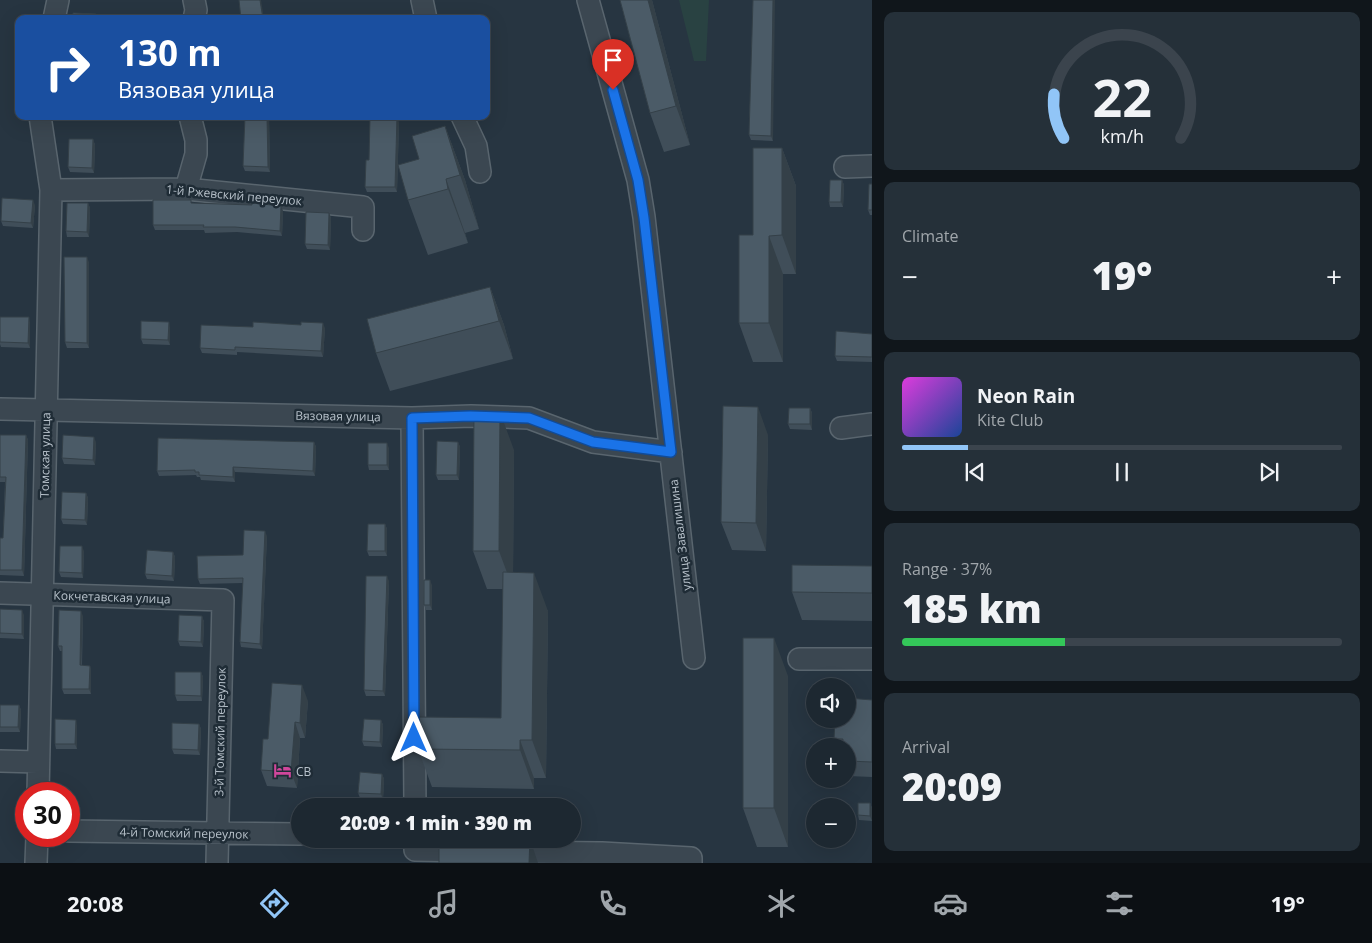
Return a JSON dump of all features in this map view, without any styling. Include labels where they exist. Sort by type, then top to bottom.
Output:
[{"type":"street","points":[[55,15],[58,0]]},
{"type":"street","points":[[194,0],[195,15]]},
{"type":"street","points":[[422,0],[425,15]]},
{"type":"street","name":"улица Завалишина","points":[[588,0],[638,180],[644,218],[694,658]]},
{"type":"street","name":"Томская улица","points":[[38,782],[51,190],[41,120]]},
{"type":"street","points":[[186,189],[196,154],[196,140],[191,120]]},
{"type":"street","points":[[464,120],[476,146],[480,172]]},
{"type":"street","points":[[845,167],[872,166]]},
{"type":"street","name":"1-й Ржевский переулок","points":[[51,190],[186,189],[363,207],[363,230]]},
{"type":"street","name":"Вязовая улица","points":[[0,409],[412,418],[470,416],[529,418],[593,442],[671,452]]},
{"type":"street","points":[[412,418],[415,798]]},
{"type":"street","points":[[841,428],[872,424]]},
{"type":"street","name":"Кокчетавская улица","points":[[0,593],[223,600]]},
{"type":"street","name":"3-й Томский переулок","points":[[217,863],[223,600]]},
{"type":"street","points":[[799,659],[872,659]]},
{"type":"street","points":[[0,761],[38,762]]},
{"type":"street","name":"4-й Томский переулок","points":[[80,831],[291,834]]},
{"type":"street","points":[[36,863],[37,847]]},
{"type":"street","points":[[415,851],[602,853],[691,860]]},
{"type":"green space","points":[[679,0],[709,0],[706,61],[694,61]]},
{"type":"building","points":[[239,0],[260,0],[262,15],[241,15]]},
{"type":"building","points":[[620,0],[648,0],[676,106],[650,113]]},
{"type":"building","points":[[753,0],[773,0],[771,136],[749,135]]},
{"type":"building","points":[[73,13],[96,14],[96,15],[73,15]]},
{"type":"building","points":[[245,120],[267,120],[268,167],[243,166]]},
{"type":"building","points":[[370,120],[397,120],[395,187],[365,187],[366,160],[369,160]]},
{"type":"building","points":[[445,126],[460,175],[446,179],[448,189],[408,200],[398,165],[419,159],[412,136]]},
{"type":"building","points":[[69,139],[93,139],[92,168],[68,167]]},
{"type":"building","points":[[753,148],[782,148],[782,235],[769,236],[769,323],[739,323],[739,235],[753,235]]},
{"type":"building","points":[[830,180],[842,180],[841,202],[829,202]]},
{"type":"building","points":[[869,184],[872,184],[872,210],[868,210]]},
{"type":"building","points":[[2,198],[33,200],[31,223],[1,221]]},
{"type":"building","points":[[153,200],[191,200],[191,203],[252,205],[252,203],[281,206],[280,231],[235,227],[203,227],[204,225],[153,225]]},
{"type":"building","points":[[67,203],[88,203],[87,232],[66,231]]},
{"type":"building","points":[[306,212],[329,213],[328,245],[305,244]]},
{"type":"building","points":[[64,257],[87,257],[87,343],[65,342]]},
{"type":"building","points":[[490,287],[499,321],[376,353],[367,319]]},
{"type":"building","points":[[0,317],[29,317],[28,343],[0,342]]},
{"type":"building","points":[[141,321],[169,322],[168,340],[141,339]]},
{"type":"building","points":[[253,322],[301,325],[301,322],[323,323],[321,351],[235,347],[235,350],[200,348],[201,325],[253,327]]},
{"type":"building","points":[[836,331],[872,334],[872,357],[835,356]]},
{"type":"building","points":[[723,406],[758,407],[756,523],[721,522]]},
{"type":"building","points":[[789,408],[810,408],[810,424],[788,424]]},
{"type":"building","points":[[474,411],[500,412],[499,551],[473,551]]},
{"type":"building","points":[[0,435],[26,435],[22,570],[0,570],[0,538],[3,538],[6,477],[0,477]]},
{"type":"building","points":[[63,435],[94,437],[93,460],[62,458]]},
{"type":"building","points":[[158,438],[314,442],[313,471],[233,467],[233,477],[199,475],[199,472],[195,472],[195,470],[157,471]]},
{"type":"building","points":[[437,441],[458,442],[457,475],[436,475]]},
{"type":"building","points":[[368,443],[387,443],[387,465],[368,465]]},
{"type":"building","points":[[62,492],[86,493],[85,520],[61,519]]},
{"type":"building","points":[[368,524],[385,524],[385,551],[367,551]]},
{"type":"building","points":[[244,530],[265,531],[260,644],[240,642],[243,578],[198,579],[197,556],[243,555]]},
{"type":"building","points":[[60,546],[82,546],[82,573],[59,572]]},
{"type":"building","points":[[147,550],[173,552],[172,576],[145,574]]},
{"type":"building","points":[[792,565],[872,566],[872,593],[792,592]]},
{"type":"building","points":[[503,572],[534,573],[532,740],[520,740],[520,750],[418,749],[418,717],[501,718]]},
{"type":"building","points":[[366,576],[387,576],[383,691],[364,690]]},
{"type":"building","points":[[424,580],[430,580],[430,605],[424,605]]},
{"type":"building","points":[[0,609],[22,610],[22,634],[0,633]]},
{"type":"building","points":[[59,610],[81,611],[80,665],[90,666],[89,689],[62,689],[62,646],[58,646]]},
{"type":"building","points":[[179,615],[202,616],[201,642],[178,641]]},
{"type":"building","points":[[743,638],[774,638],[774,808],[743,808]]},
{"type":"building","points":[[175,672],[201,672],[201,696],[175,695]]},
{"type":"building","points":[[272,683],[302,685],[300,723],[295,722],[291,772],[261,770],[263,739],[268,739]]},
{"type":"building","points":[[856,699],[872,700],[872,762],[856,761],[856,738],[834,738],[835,728],[856,728]]},
{"type":"building","points":[[0,705],[19,705],[18,727],[0,727]]},
{"type":"building","points":[[55,719],[76,720],[75,744],[55,744]]},
{"type":"building","points":[[364,719],[381,720],[380,742],[362,741]]},
{"type":"building","points":[[172,723],[199,724],[198,750],[172,749]]},
{"type":"building","points":[[360,772],[382,774],[381,794],[358,793]]},
{"type":"building","points":[[858,803],[870,803],[870,816],[858,815]]},
{"type":"building","points":[[439,848],[530,848],[529,863],[439,863]]},
{"type":"place","name":"СВ","points":[[282,771]]},
{"type":"route","points":[[414,738],[412,418],[470,416],[529,418],[593,442],[671,452],[638,180],[613,90]]}]
